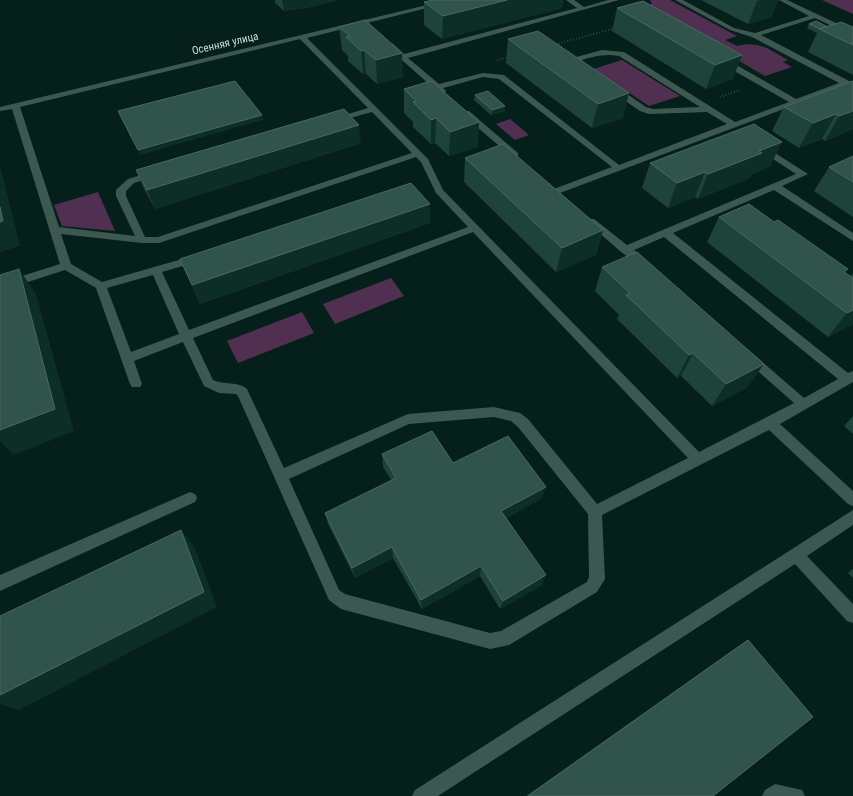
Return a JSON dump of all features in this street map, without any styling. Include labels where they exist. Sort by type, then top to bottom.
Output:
[{"type":"street","name":"Осенняя улица","points":[[0,109],[456,0]]},
{"type":"street","points":[[569,0],[583,9]]},
{"type":"street","points":[[402,57],[616,0],[624,5]]},
{"type":"street","points":[[678,0],[732,29],[755,35],[849,85]]},
{"type":"street","points":[[782,0],[853,34]]},
{"type":"street","points":[[755,35],[816,16]]},
{"type":"street","points":[[363,22],[373,31]]},
{"type":"street","points":[[521,26],[528,31]]},
{"type":"street","points":[[302,36],[418,154],[425,162],[439,191],[697,458]]},
{"type":"street","points":[[380,37],[452,100]]},
{"type":"street","points":[[550,46],[588,72]]},
{"type":"street","points":[[572,61],[597,53],[614,52],[621,54],[708,109],[733,128]]},
{"type":"street","points":[[717,58],[794,102]]},
{"type":"street","points":[[438,87],[483,75],[501,77],[618,168]]},
{"type":"street","points":[[604,82],[643,110],[652,112],[708,109]]},
{"type":"street","points":[[556,191],[733,128],[794,102],[849,85]]},
{"type":"street","points":[[15,105],[66,266],[101,286],[136,384]]},
{"type":"street","points":[[460,107],[519,159]]},
{"type":"street","points":[[327,123],[374,109]]},
{"type":"street","points":[[625,250],[803,174],[753,143]]},
{"type":"street","points":[[55,230],[142,240],[159,240],[418,154]]},
{"type":"street","points":[[142,240],[121,196],[121,190],[131,181],[167,170]]},
{"type":"street","points":[[775,186],[853,238]]},
{"type":"street","points":[[584,215],[655,273]]},
{"type":"street","points":[[128,358],[475,228]]},
{"type":"street","points":[[595,512],[697,458],[770,423],[850,378],[666,233]]},
{"type":"street","points":[[101,286],[131,275],[157,272],[203,256]]},
{"type":"street","points":[[0,287],[66,266]]},
{"type":"street","points":[[157,272],[208,383],[219,388],[239,389],[243,393],[334,595],[341,601],[490,641],[503,639],[592,587],[597,579],[595,512],[523,423],[505,413],[494,412],[408,419],[281,476]]},
{"type":"street","points":[[736,345],[803,404]]},
{"type":"street","points":[[770,423],[853,500]]},
{"type":"street","points":[[0,583],[190,498]]},
{"type":"street","points":[[421,796],[853,517]]},
{"type":"street","points":[[796,555],[853,615]]},
{"type":"street","points":[[771,796],[775,793],[796,796]]},
{"type":"path","points":[[550,46],[623,26]]},
{"type":"path","points":[[494,61],[513,56]]},
{"type":"shaded area","points":[[650,0],[670,0],[737,36],[725,40],[737,46],[752,44],[764,47],[788,60],[783,62],[792,67],[765,76],[645,6],[652,4]]},
{"type":"shaded area","points":[[822,0],[853,0],[853,14]]},
{"type":"shaded area","points":[[622,60],[680,96],[649,106],[593,69]]},
{"type":"shaded area","points":[[510,119],[529,135],[515,140],[496,124]]},
{"type":"shaded area","points":[[98,192],[115,231],[62,226],[54,205]]},
{"type":"shaded area","points":[[391,278],[404,296],[335,324],[323,304]]},
{"type":"shaded area","points":[[302,312],[314,333],[238,363],[227,341]]},
{"type":"building","points":[[433,0],[507,0],[443,16],[424,2]]},
{"type":"building","points":[[643,1],[742,55],[715,65],[617,8]]},
{"type":"building","points":[[365,20],[402,53],[376,60],[364,50],[361,51],[346,37],[350,36],[339,27]]},
{"type":"building","points":[[816,21],[826,26],[820,29],[809,24]]},
{"type":"building","points":[[841,22],[853,27],[853,45],[819,29]]},
{"type":"building","points":[[538,31],[629,93],[598,104],[508,39]]},
{"type":"building","points":[[235,81],[262,115],[138,150],[118,111]]},
{"type":"building","points":[[431,81],[479,122],[450,132],[436,118],[431,120],[413,102],[416,101],[404,89]]},
{"type":"building","points":[[853,81],[853,111],[839,116],[836,114],[813,123],[784,107]]},
{"type":"building","points":[[488,91],[505,106],[492,110],[475,95]]},
{"type":"building","points":[[344,109],[359,125],[147,190],[136,170]]},
{"type":"building","points":[[754,124],[782,142],[759,151],[762,153],[708,174],[705,172],[677,183],[650,163]]},
{"type":"building","points":[[503,144],[603,230],[562,248],[465,158]]},
{"type":"building","points":[[853,156],[853,182],[829,167]]},
{"type":"building","points":[[411,183],[430,204],[192,285],[180,259]]},
{"type":"building","points":[[749,204],[774,222],[778,220],[848,269],[844,272],[853,278],[853,310],[847,313],[719,217]]},
{"type":"building","points":[[0,207],[3,221],[0,222]]},
{"type":"building","points":[[637,252],[764,364],[726,384],[693,353],[689,355],[626,295],[630,293],[602,267]]},
{"type":"building","points":[[19,269],[55,409],[0,430],[0,275]]},
{"type":"building","points":[[432,431],[453,463],[508,436],[546,487],[501,511],[546,575],[503,601],[481,566],[421,600],[392,547],[352,568],[325,513],[396,478],[382,454]]},
{"type":"building","points":[[181,530],[204,592],[0,695],[0,616]]},
{"type":"building","points":[[748,640],[813,717],[713,796],[528,796]]}]
